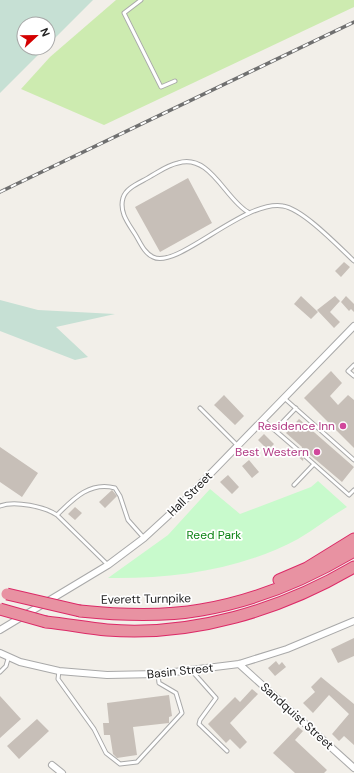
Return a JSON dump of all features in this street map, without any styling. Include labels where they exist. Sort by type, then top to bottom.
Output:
[{"type":"highway","points":[[201,610],[289,576],[328,556],[354,539]]},
{"type":"highway","name":"Everett Turnpike","points":[[4,593],[80,611],[155,614],[201,610],[240,602],[288,585],[336,562],[354,551]]},
{"type":"highway","points":[[0,609],[46,622],[107,630],[130,630],[198,625],[242,616],[286,601],[328,583],[354,568]]},
{"type":"street","name":"Hall Street","points":[[0,630],[108,565],[144,538],[353,330]]},
{"type":"street","name":"Basin Street","points":[[0,654],[8,659],[59,670],[107,675],[158,674],[192,671],[240,664],[287,648],[354,621]]},
{"type":"street","name":"Sandquist Street","points":[[240,664],[354,768]]},
{"type":"street","points":[[52,765],[62,773]]},
{"type":"lane","points":[[141,0],[124,13],[161,87],[175,81]]},
{"type":"lane","points":[[248,212],[232,199],[211,172],[204,166],[189,162],[169,166],[133,187],[123,196],[122,203],[124,215],[143,248],[153,257],[158,259],[164,259],[181,252],[248,212],[271,206],[282,206],[292,209],[311,223],[354,261]]},
{"type":"lane","points":[[354,365],[348,371],[354,376]]},
{"type":"lane","points":[[284,398],[354,460]]},
{"type":"lane","points":[[200,408],[238,446]]},
{"type":"lane","points":[[275,430],[296,408]]},
{"type":"lane","points":[[263,420],[299,451]]},
{"type":"lane","points":[[306,457],[349,495],[354,490]]},
{"type":"lane","points":[[294,485],[314,464]]},
{"type":"lane","points":[[57,515],[81,493],[110,487],[115,488],[118,492],[128,520],[144,538]]},
{"type":"lane","points":[[0,506],[15,504],[40,506],[57,515],[108,565]]},
{"type":"lane","points":[[0,672],[6,666],[8,659]]},
{"type":"lane","points":[[59,670],[58,679],[94,730],[106,753],[120,764],[138,762],[182,713],[176,694],[159,683],[158,674]]},
{"type":"lane","points":[[192,671],[216,698],[200,720],[199,724],[227,751]]},
{"type":"green space","points":[[0,0],[93,0],[56,37],[56,16],[16,16],[16,56],[37,56],[0,93]]},
{"type":"green space","points":[[116,0],[354,0],[354,7],[104,125],[21,89],[50,57],[56,56],[56,52]]},
{"type":"green space","points":[[0,300],[38,310],[115,314],[56,327],[88,357],[75,360],[0,331]]},
{"type":"green space","name":"Reed Park","points":[[318,481],[347,507],[298,539],[276,550],[230,565],[206,570],[157,577],[108,578],[168,535],[210,489],[240,514],[311,487]]},
{"type":"building","points":[[188,178],[212,223],[160,252],[135,207]]},
{"type":"building","points":[[344,262],[350,267],[341,277],[335,271]]},
{"type":"building","points":[[301,296],[318,312],[311,319],[294,304]]},
{"type":"building","points":[[335,296],[340,301],[330,312],[340,322],[334,328],[317,310]]},
{"type":"building","points":[[346,296],[354,304],[354,312],[351,309],[349,311],[341,302]]},
{"type":"building","name":"Residence Inn","points":[[331,371],[342,383],[330,396],[338,405],[348,395],[354,400],[354,448],[304,398]]},
{"type":"building","points":[[224,395],[244,416],[235,425],[214,405]]},
{"type":"building","name":"Best Western","points":[[299,419],[354,467],[342,482],[309,454],[304,455],[303,461],[296,455],[301,453],[302,447],[286,433]]},
{"type":"building","points":[[264,434],[274,444],[268,450],[258,440]]},
{"type":"building","points":[[0,447],[38,473],[22,497],[0,482]]},
{"type":"building","points":[[249,460],[259,472],[252,478],[242,466]]},
{"type":"building","points":[[228,475],[239,487],[232,494],[220,482]]},
{"type":"building","points":[[112,490],[117,496],[105,508],[99,502]]},
{"type":"building","points":[[75,507],[82,513],[75,520],[68,514]]},
{"type":"building","points":[[354,638],[354,656],[338,663],[331,649]]},
{"type":"building","points":[[276,661],[279,665],[282,662],[286,667],[275,676],[268,668]]},
{"type":"building","points":[[321,677],[354,704],[354,745],[344,736],[339,741],[332,734],[349,714],[329,695],[313,713],[303,703],[315,692],[311,687]]},
{"type":"building","points":[[252,689],[258,694],[230,723],[247,742],[240,749],[230,739],[226,743],[208,724],[235,697],[240,702]]},
{"type":"building","points":[[169,695],[172,716],[169,717],[169,723],[133,727],[137,755],[117,758],[113,754],[110,735],[104,735],[103,723],[109,723],[107,703]]},
{"type":"building","points":[[0,696],[21,719],[0,738]]},
{"type":"building","points":[[37,719],[49,731],[19,759],[7,746]]},
{"type":"building","points":[[298,727],[303,731],[295,740],[327,770],[324,773],[295,773],[273,753]]},
{"type":"railway","points":[[0,192],[354,22]]},
{"type":"place","name":"Residence Inn","points":[[343,426]]},
{"type":"place","name":"Best Western","points":[[317,452]]}]
